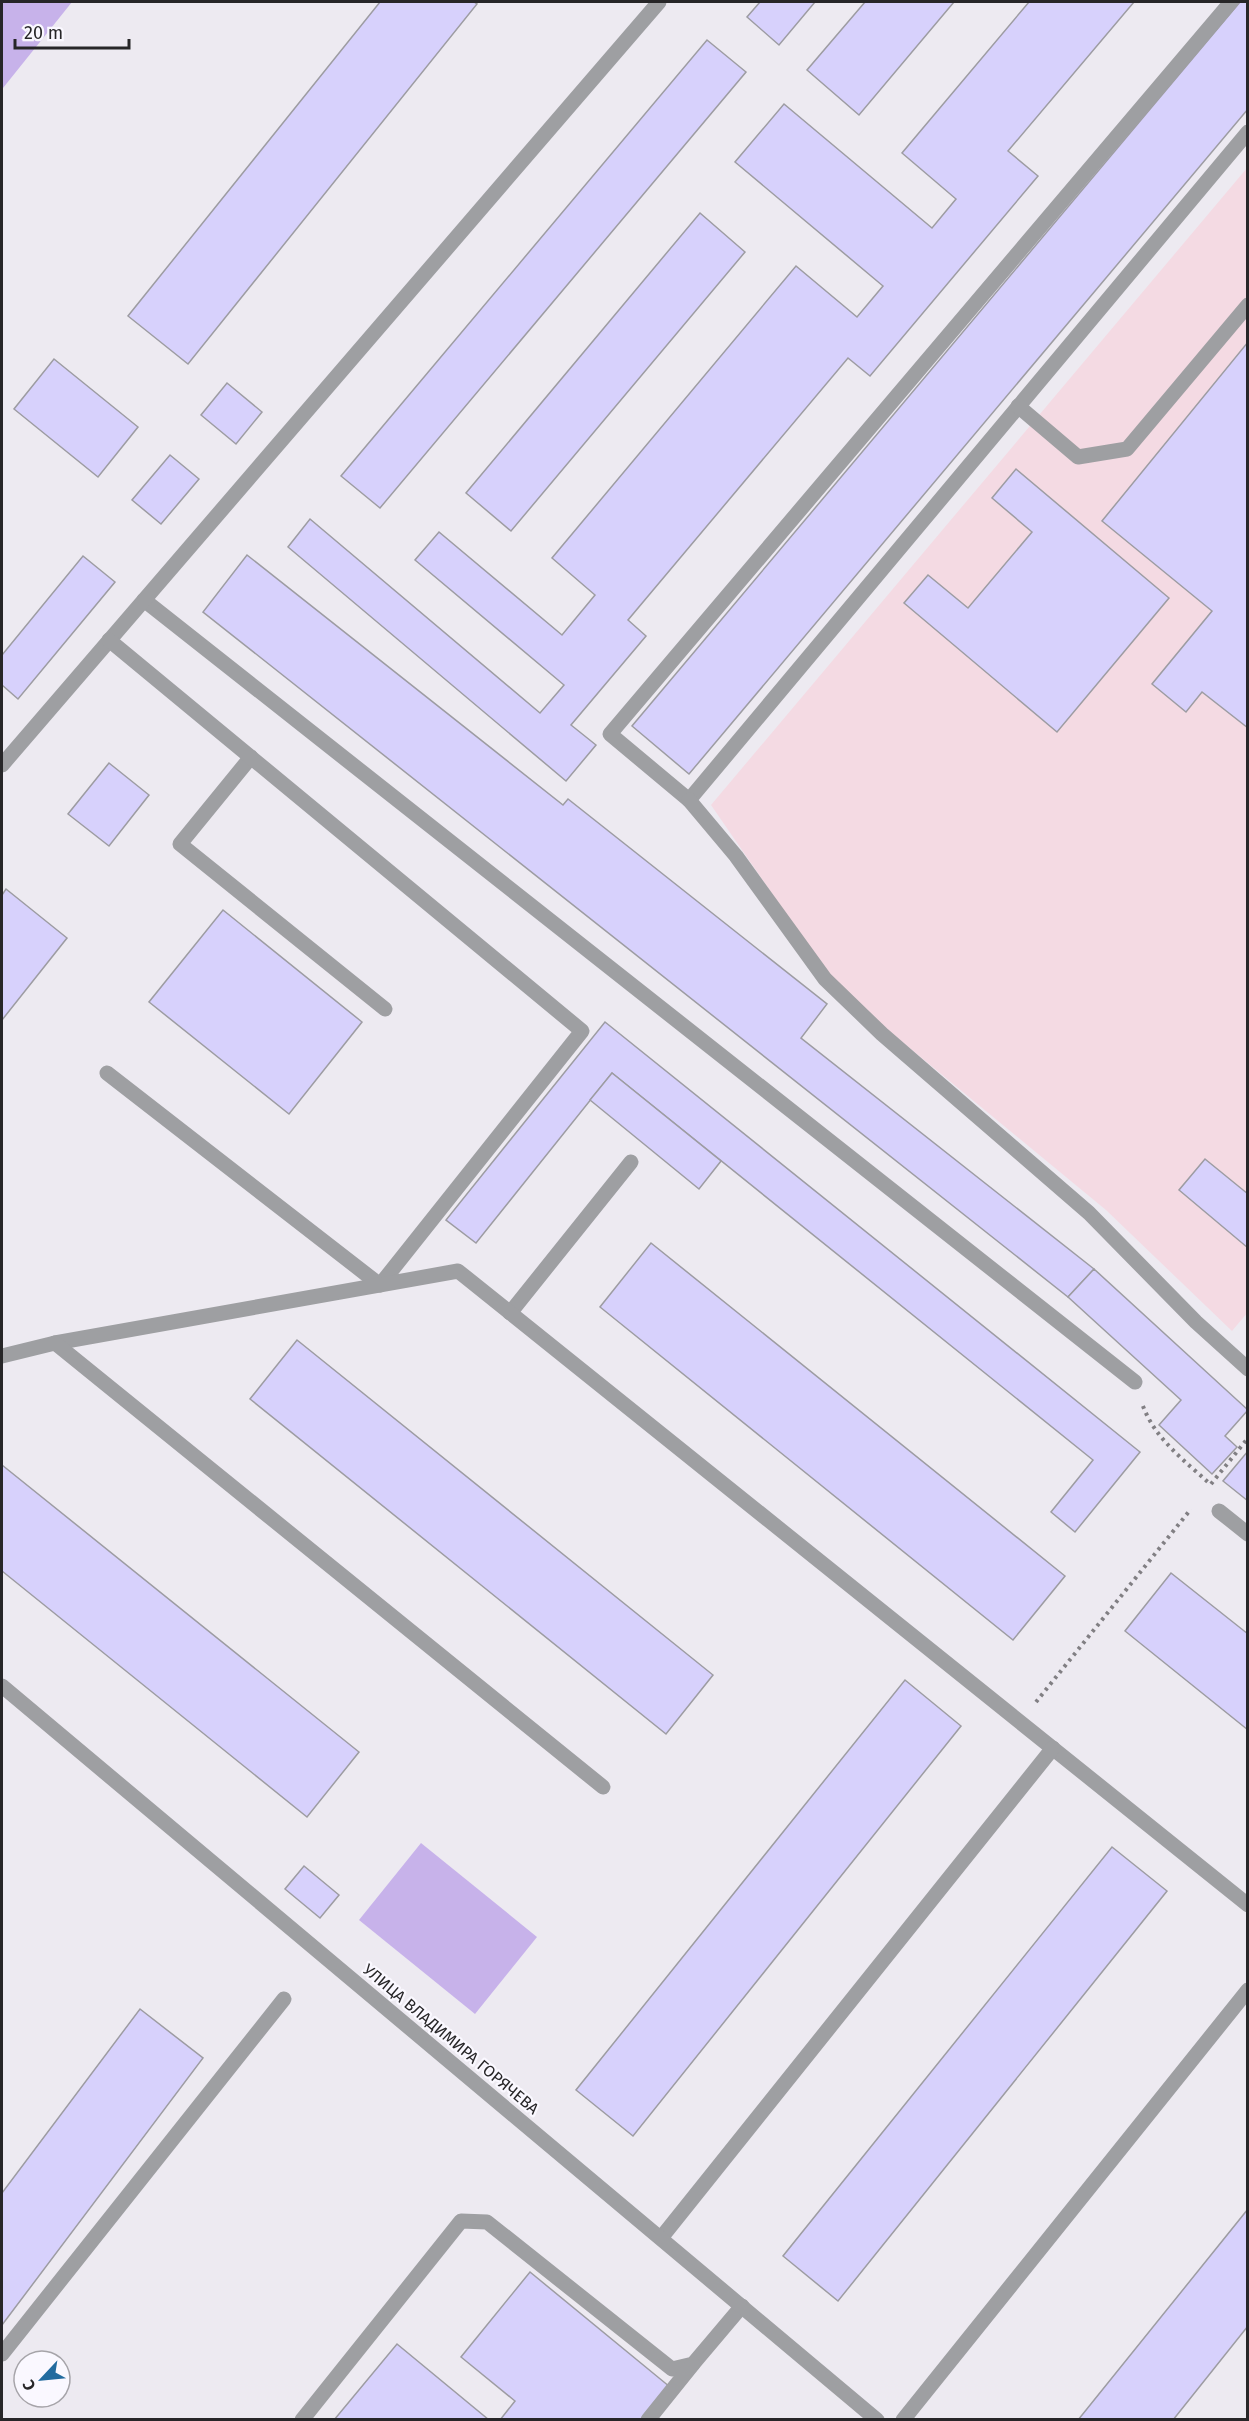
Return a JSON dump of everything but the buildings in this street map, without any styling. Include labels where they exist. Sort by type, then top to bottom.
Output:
[{"type":"street","points":[[1231,2],[610,734],[688,800],[736,856],[825,979],[882,1034],[1089,1213],[1196,1322],[1247,1368]]},
{"type":"street","points":[[2,765],[650,5]]},
{"type":"street","points":[[688,800],[1248,132]]},
{"type":"street","points":[[1018,406],[1078,457],[1127,449],[1248,305]]},
{"type":"street","points":[[144,600],[1135,1382]]},
{"type":"street","points":[[109,640],[582,1031],[380,1284]]},
{"type":"street","points":[[250,757],[180,844],[385,1009]]},
{"type":"street","points":[[106,1072],[380,1284]]},
{"type":"street","points":[[510,1313],[631,1162]]},
{"type":"street","points":[[2,1356],[55,1343],[459,1271],[1248,1905]]},
{"type":"street","points":[[55,1343],[603,1787]]},
{"type":"street","points":[[1219,1511],[1248,1534]]},
{"type":"street","name":"УЛИЦА ВЛАДИМИРА ГОРЯЧЕВА","points":[[2,1686],[877,2420]]},
{"type":"street","points":[[661,2238],[1053,1748]]},
{"type":"street","points":[[903,2420],[1248,1990]]},
{"type":"street","points":[[2,2354],[284,1999]]},
{"type":"street","points":[[302,2420],[461,2221],[488,2222],[672,2369],[693,2364]]},
{"type":"street","points":[[648,2420],[742,2306]]},
{"type":"path","points":[[1135,1382],[1147,1417],[1154,1427],[1168,1446],[1210,1484]]},
{"type":"path","points":[[1203,1494],[1248,1438]]},
{"type":"path","points":[[1020,1722],[1196,1503]]},
{"type":"shaded area","points":[[2,2],[72,2],[3,88],[2,87]]},
{"type":"shaded area","points":[[1247,168],[1248,1312],[1232,1331],[1106,1210],[860,1007],[826,972],[711,805]]},
{"type":"shaded area","points":[[421,1843],[537,1937],[475,2014],[359,1920]]}]
